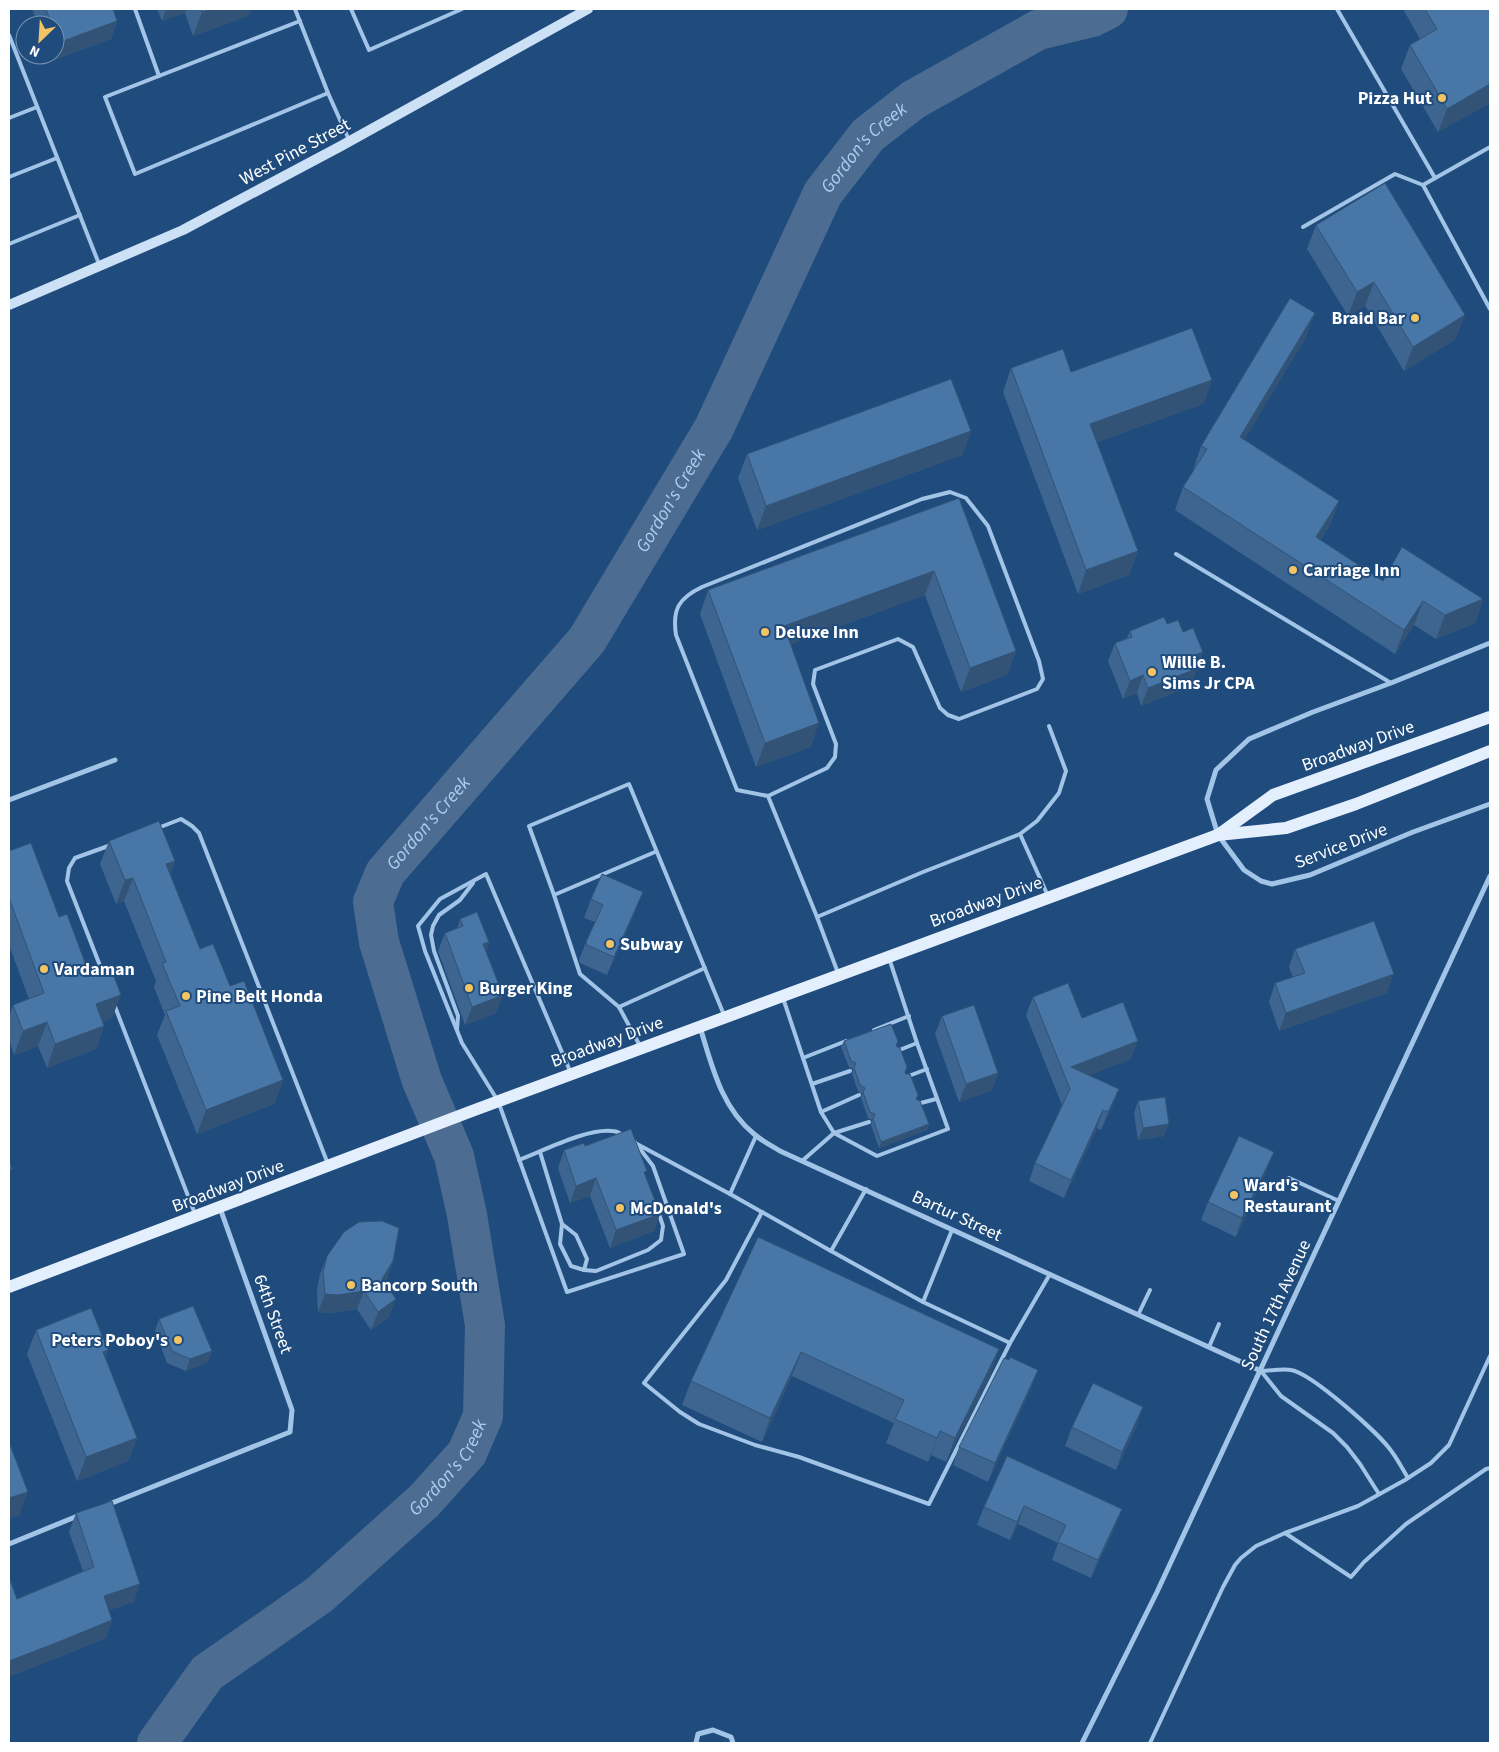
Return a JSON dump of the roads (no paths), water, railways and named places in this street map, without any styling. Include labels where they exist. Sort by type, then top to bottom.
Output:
[{"type":"main road","name":"Broadway Drive","points":[[1218,835],[1273,795],[1490,717]]},
{"type":"main road","name":"Broadway Drive","points":[[9,1287],[498,1101],[1218,835],[1286,828],[1356,804],[1490,750]]},
{"type":"street","name":"West Pine Street","points":[[9,305],[183,230],[350,142],[588,9]]},
{"type":"street","name":"Service Drive","points":[[1490,643],[1313,712],[1250,739],[1216,770],[1207,799],[1218,835],[1244,870],[1261,881],[1272,884],[1310,875],[1414,832],[1490,804]]},
{"type":"street","points":[[9,800],[115,760]]},
{"type":"street","name":"South 17th Avenue","points":[[1082,1743],[1157,1592],[1261,1371],[1490,876]]},
{"type":"street","name":"Bartur Street","points":[[700,1027],[714,1072],[728,1103],[738,1118],[756,1136],[780,1151],[1261,1371]]},
{"type":"street","name":"64th Street","points":[[99,1508],[290,1432],[292,1410],[220,1207]]},
{"type":"street","points":[[9,1544],[90,1511]]},
{"type":"street","points":[[696,1743],[698,1734],[713,1730],[731,1737],[733,1743]]},
{"type":"lane","points":[[135,9],[159,76]]},
{"type":"lane","points":[[295,9],[328,93],[350,142]]},
{"type":"lane","points":[[351,9],[369,50],[462,9]]},
{"type":"lane","points":[[1337,9],[1434,178]]},
{"type":"lane","points":[[300,21],[105,97],[135,174],[328,93]]},
{"type":"lane","points":[[9,35],[100,266]]},
{"type":"lane","points":[[9,118],[37,107]]},
{"type":"lane","points":[[1423,185],[1490,147]]},
{"type":"lane","points":[[9,177],[57,158]]},
{"type":"lane","points":[[1303,227],[1394,174],[1423,185],[1490,309]]},
{"type":"lane","points":[[9,244],[80,215]]},
{"type":"lane","points":[[950,492],[966,498],[988,526],[1038,661],[1043,679],[1037,690],[959,719],[948,716],[940,708],[913,647],[898,640],[816,670],[814,684],[836,744],[835,756],[827,768],[768,796],[737,790],[676,635],[674,620],[680,604],[688,594],[702,587],[922,499],[950,492]]},
{"type":"lane","points":[[1176,554],[1391,683]]},
{"type":"lane","points":[[817,917],[923,872],[1020,834],[1037,821],[1059,793],[1066,771],[1049,726]]},
{"type":"lane","points":[[641,1048],[619,1007],[580,974],[529,826],[629,784],[724,1018]]},
{"type":"lane","points":[[768,796],[839,975]]},
{"type":"lane","points":[[155,829],[181,819],[199,833],[329,1166]]},
{"type":"lane","points":[[1020,834],[1048,898]]},
{"type":"lane","points":[[106,983],[67,881],[69,868],[75,858],[119,842]]},
{"type":"lane","points":[[554,896],[655,852]]},
{"type":"lane","points":[[519,1160],[599,1131],[613,1131],[631,1138],[653,1166],[684,1254],[567,1292],[519,1160],[498,1101],[462,1043],[425,951],[418,926],[440,899],[486,874],[571,1074]]},
{"type":"lane","points":[[456,1030],[458,1016],[434,950],[431,935],[433,926],[439,916],[460,900],[474,881]]},
{"type":"lane","points":[[782,996],[821,1112],[834,1133],[878,1156],[948,1129],[936,1099],[889,957]]},
{"type":"lane","points":[[619,1007],[705,968]]},
{"type":"lane","points":[[113,1002],[196,1216]]},
{"type":"lane","points":[[865,1034],[909,1016]]},
{"type":"lane","points":[[803,1058],[847,1041]]},
{"type":"lane","points":[[897,1051],[917,1043]]},
{"type":"lane","points":[[906,1077],[927,1069]]},
{"type":"lane","points":[[812,1084],[850,1071]]},
{"type":"lane","points":[[821,1112],[860,1095]]},
{"type":"lane","points":[[916,1104],[936,1099]]},
{"type":"lane","points":[[802,1161],[834,1133],[870,1122]]},
{"type":"lane","points":[[730,1194],[756,1136]]},
{"type":"lane","points":[[635,1142],[923,1302],[1010,1343]]},
{"type":"lane","points":[[641,1157],[642,1151]]},
{"type":"lane","points":[[540,1152],[562,1224],[560,1244],[571,1266],[596,1271],[648,1250],[661,1240],[663,1226],[657,1206]]},
{"type":"lane","points":[[1289,1178],[1339,1201]]},
{"type":"lane","points":[[831,1251],[866,1189]]},
{"type":"lane","points":[[762,1212],[726,1280],[644,1383],[680,1412],[699,1424],[929,1504],[1010,1343],[1050,1274]]},
{"type":"lane","points":[[562,1224],[576,1235],[587,1259],[584,1270]]},
{"type":"lane","points":[[923,1302],[952,1230]]},
{"type":"lane","points":[[1138,1315],[1150,1290]]},
{"type":"lane","points":[[1209,1347],[1219,1324]]},
{"type":"lane","points":[[1150,1743],[1223,1587],[1241,1558],[1256,1546],[1285,1533],[1341,1514],[1408,1478],[1431,1463],[1449,1445],[1490,1356]]},
{"type":"lane","points":[[1261,1371],[1292,1370],[1316,1384],[1358,1417],[1382,1440],[1408,1478]]},
{"type":"lane","points":[[1261,1371],[1281,1396],[1333,1433],[1347,1446],[1379,1494]]},
{"type":"lane","points":[[1285,1533],[1351,1577],[1364,1562],[1406,1524],[1486,1468],[1490,1468]]},
{"type":"waterway","name":"Gordon's Creek","points":[[157,1743],[207,1673],[319,1595],[424,1501],[467,1453],[483,1416],[485,1325],[467,1215],[454,1156],[422,1081],[379,942],[373,902],[385,873],[587,640],[714,428],[823,193],[868,135],[913,100],[1038,30],[1092,17],[1108,9]]},
{"type":"place","name":"Pizza Hut","points":[[1442,98]]},
{"type":"place","name":"Braid Bar","points":[[1415,318]]},
{"type":"place","name":"Carriage Inn","points":[[1293,570]]},
{"type":"place","name":"Deluxe Inn","points":[[765,632]]},
{"type":"place","name":"Willie B. Sims Jr CPA","points":[[1152,672]]},
{"type":"place","name":"Subway","points":[[610,944]]},
{"type":"place","name":"Vardaman","points":[[44,969]]},
{"type":"place","name":"Burger King","points":[[469,988]]},
{"type":"place","name":"Pine Belt Honda","points":[[186,996]]},
{"type":"place","name":"Ward's Restaurant","points":[[1234,1195]]},
{"type":"place","name":"McDonald's","points":[[620,1208]]},
{"type":"place","name":"Bancorp South","points":[[351,1285]]},
{"type":"place","name":"Peters Poboy's","points":[[178,1340]]}]
